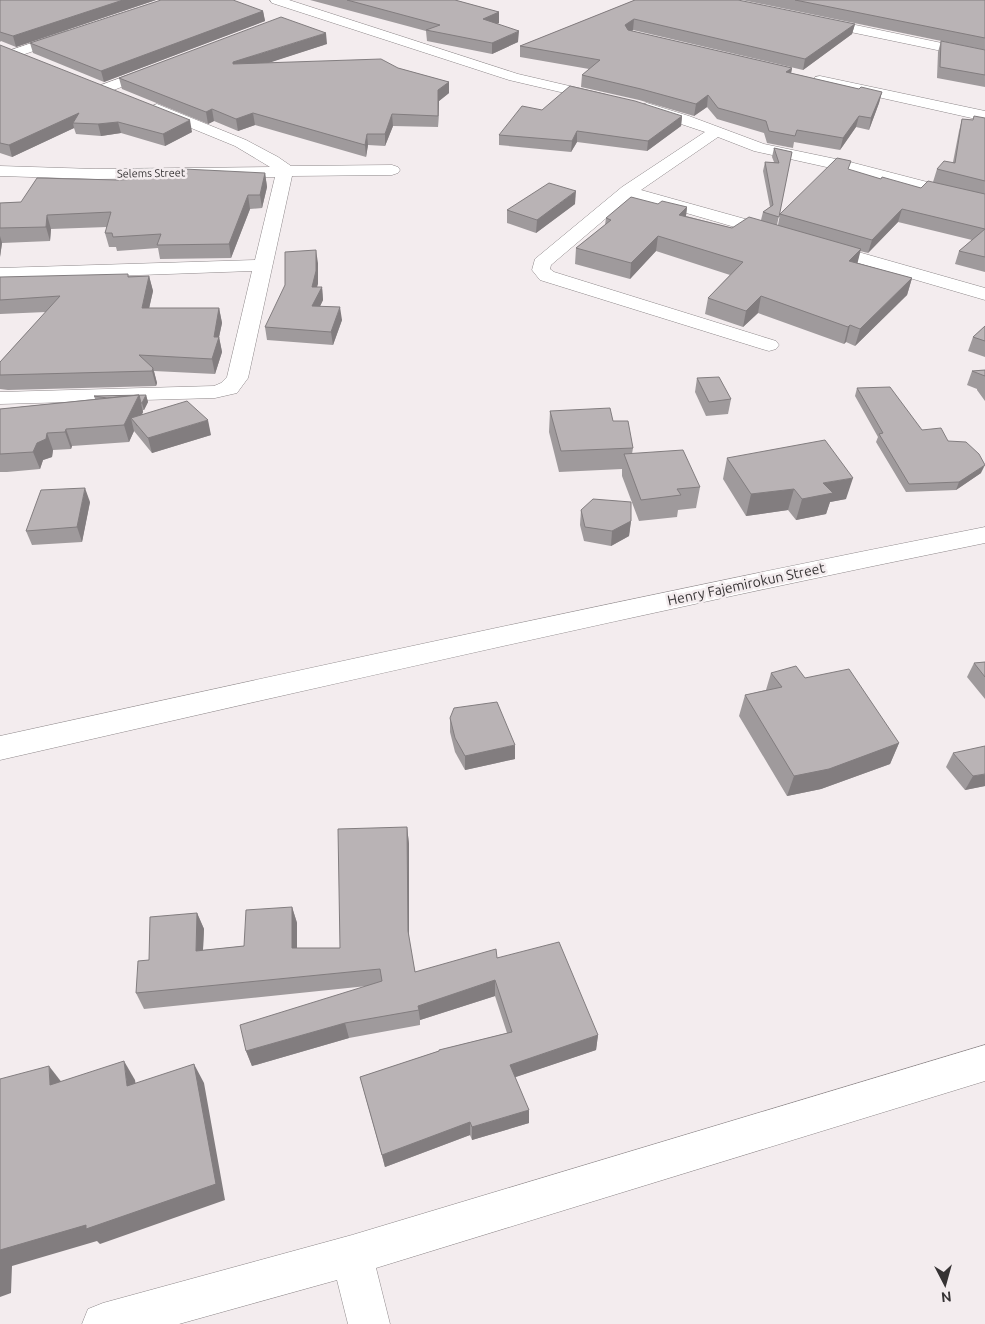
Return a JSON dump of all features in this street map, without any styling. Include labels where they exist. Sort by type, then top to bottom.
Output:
[{"type":"street","points":[[276,0],[514,77],[626,103],[684,119],[760,148],[850,167],[985,202]]},
{"type":"street","points":[[291,18],[308,11]]},
{"type":"street","points":[[806,19],[985,56]]},
{"type":"street","points":[[16,53],[79,31]]},
{"type":"street","points":[[0,47],[34,60]]},
{"type":"street","points":[[124,96],[101,87],[168,64]]},
{"type":"street","points":[[806,77],[985,116]]},
{"type":"street","points":[[0,398],[215,392],[229,388],[236,378],[285,170],[255,150],[141,103]]},
{"type":"street","points":[[716,132],[628,190],[542,263],[540,270],[547,276],[769,345]]},
{"type":"street","name":"Selems Street","points":[[0,171],[95,174],[392,170]]},
{"type":"street","points":[[628,190],[788,237]]},
{"type":"street","points":[[806,242],[985,294]]},
{"type":"street","points":[[0,274],[262,265]]},
{"type":"street","name":"Henry Fajemirokun Street","points":[[0,748],[508,634],[745,583],[985,536]]},
{"type":"street","points":[[102,1324],[352,1255],[985,1062]]},
{"type":"street","points":[[352,1255],[369,1324]]},
{"type":"building","points":[[0,0],[123,0],[13,36],[0,32]]},
{"type":"building","points":[[161,0],[233,0],[263,11],[101,71],[30,43]]},
{"type":"building","points":[[347,0],[455,0],[499,12],[483,19],[519,31],[492,43],[426,30],[440,25]]},
{"type":"building","points":[[635,0],[738,0],[855,24],[805,59],[634,19],[625,25],[628,30],[792,68],[786,72],[859,89],[861,87],[882,92],[871,118],[859,116],[843,138],[797,130],[795,136],[769,131],[766,121],[718,108],[708,95],[696,104],[582,75],[600,60],[520,46]]},
{"type":"building","points":[[795,0],[985,0],[985,38]]},
{"type":"building","points":[[281,17],[326,33],[233,62],[233,64],[381,59],[398,68],[449,82],[438,90],[438,116],[392,114],[385,134],[367,134],[365,145],[253,113],[236,119],[212,109],[206,112],[119,78]]},
{"type":"building","points":[[941,41],[985,50],[985,75],[940,67]]},
{"type":"building","points":[[0,45],[190,120],[163,134],[118,122],[98,124],[73,123],[79,113],[9,145],[0,143]]},
{"type":"building","points":[[570,86],[635,101],[682,116],[648,141],[577,131],[572,141],[499,135],[522,106],[542,110]]},
{"type":"building","points":[[974,116],[985,118],[985,181],[937,169],[944,161],[955,163],[962,119],[973,120]]},
{"type":"building","points":[[774,148],[792,152],[779,217],[763,212],[773,205],[765,162],[779,163]]},
{"type":"building","points":[[837,158],[851,161],[848,169],[881,179],[882,177],[921,188],[928,181],[985,194],[985,229],[902,209],[872,240],[780,214]]},
{"type":"building","points":[[184,169],[265,173],[260,195],[248,195],[229,244],[157,245],[161,234],[113,237],[112,233],[105,233],[111,212],[47,215],[46,227],[0,228],[0,203],[21,202],[37,178],[138,179],[139,174],[182,175]]},
{"type":"building","points":[[549,183],[576,191],[537,220],[507,210]]},
{"type":"building","points":[[631,197],[658,204],[662,201],[687,207],[679,215],[732,228],[749,217],[861,249],[849,261],[912,278],[860,329],[850,325],[848,327],[761,296],[746,311],[708,298],[743,262],[658,236],[631,263],[576,248],[611,220],[606,218]]},
{"type":"building","points":[[985,229],[985,257],[959,251]]},
{"type":"building","points":[[316,250],[316,271],[312,287],[322,287],[312,306],[340,307],[331,332],[265,327],[285,285],[285,252]]},
{"type":"building","points":[[128,274],[128,277],[149,276],[142,308],[219,308],[214,337],[219,337],[212,359],[139,355],[153,368],[152,371],[0,375],[0,362],[60,296],[0,300],[0,277]]},
{"type":"building","points":[[985,326],[985,341],[973,337]]},
{"type":"building","points":[[985,370],[985,376],[972,371]]},
{"type":"building","points":[[719,377],[731,399],[709,402],[697,378]]},
{"type":"building","points":[[890,387],[922,430],[941,428],[948,441],[966,442],[979,454],[985,465],[959,482],[909,484],[879,434],[883,433],[857,388]]},
{"type":"building","points":[[137,395],[107,398],[94,396]]},
{"type":"building","points":[[139,395],[146,395],[142,403],[141,403]]},
{"type":"building","points":[[139,395],[124,425],[66,429],[65,432],[47,433],[46,439],[37,443],[33,452],[0,454],[0,409]]},
{"type":"building","points":[[187,401],[208,420],[148,438],[131,418]]},
{"type":"building","points":[[610,408],[613,421],[628,421],[633,448],[561,451],[550,411]]},
{"type":"building","points":[[825,440],[853,478],[823,483],[833,493],[802,499],[794,489],[751,494],[727,458]]},
{"type":"building","points":[[683,450],[700,487],[677,489],[681,495],[641,500],[624,454]]},
{"type":"building","points":[[85,488],[77,527],[26,531],[41,490]]},
{"type":"building","points":[[593,499],[631,502],[631,521],[612,531],[585,527],[581,510]]},
{"type":"building","points":[[985,662],[985,677],[974,663]]},
{"type":"building","points":[[796,666],[805,678],[849,669],[899,743],[829,769],[794,776],[745,695],[782,687],[771,673]]},
{"type":"building","points":[[497,702],[515,745],[465,756],[455,738],[450,718],[454,708]]},
{"type":"building","points":[[985,746],[985,774],[973,776],[953,753]]},
{"type":"building","points":[[407,827],[408,931],[415,972],[496,949],[497,958],[559,942],[598,1035],[510,1065],[529,1110],[472,1127],[470,1122],[382,1155],[360,1077],[439,1050],[512,1032],[495,980],[418,1006],[419,1010],[345,1023],[246,1051],[240,1025],[382,981],[380,969],[136,993],[138,961],[149,960],[150,917],[197,913],[196,951],[244,946],[246,910],[292,907],[292,948],[340,948],[338,829]]},
{"type":"building","points":[[124,1061],[127,1086],[194,1064],[216,1184],[86,1229],[86,1225],[0,1250],[0,1079],[49,1066],[50,1085]]}]
